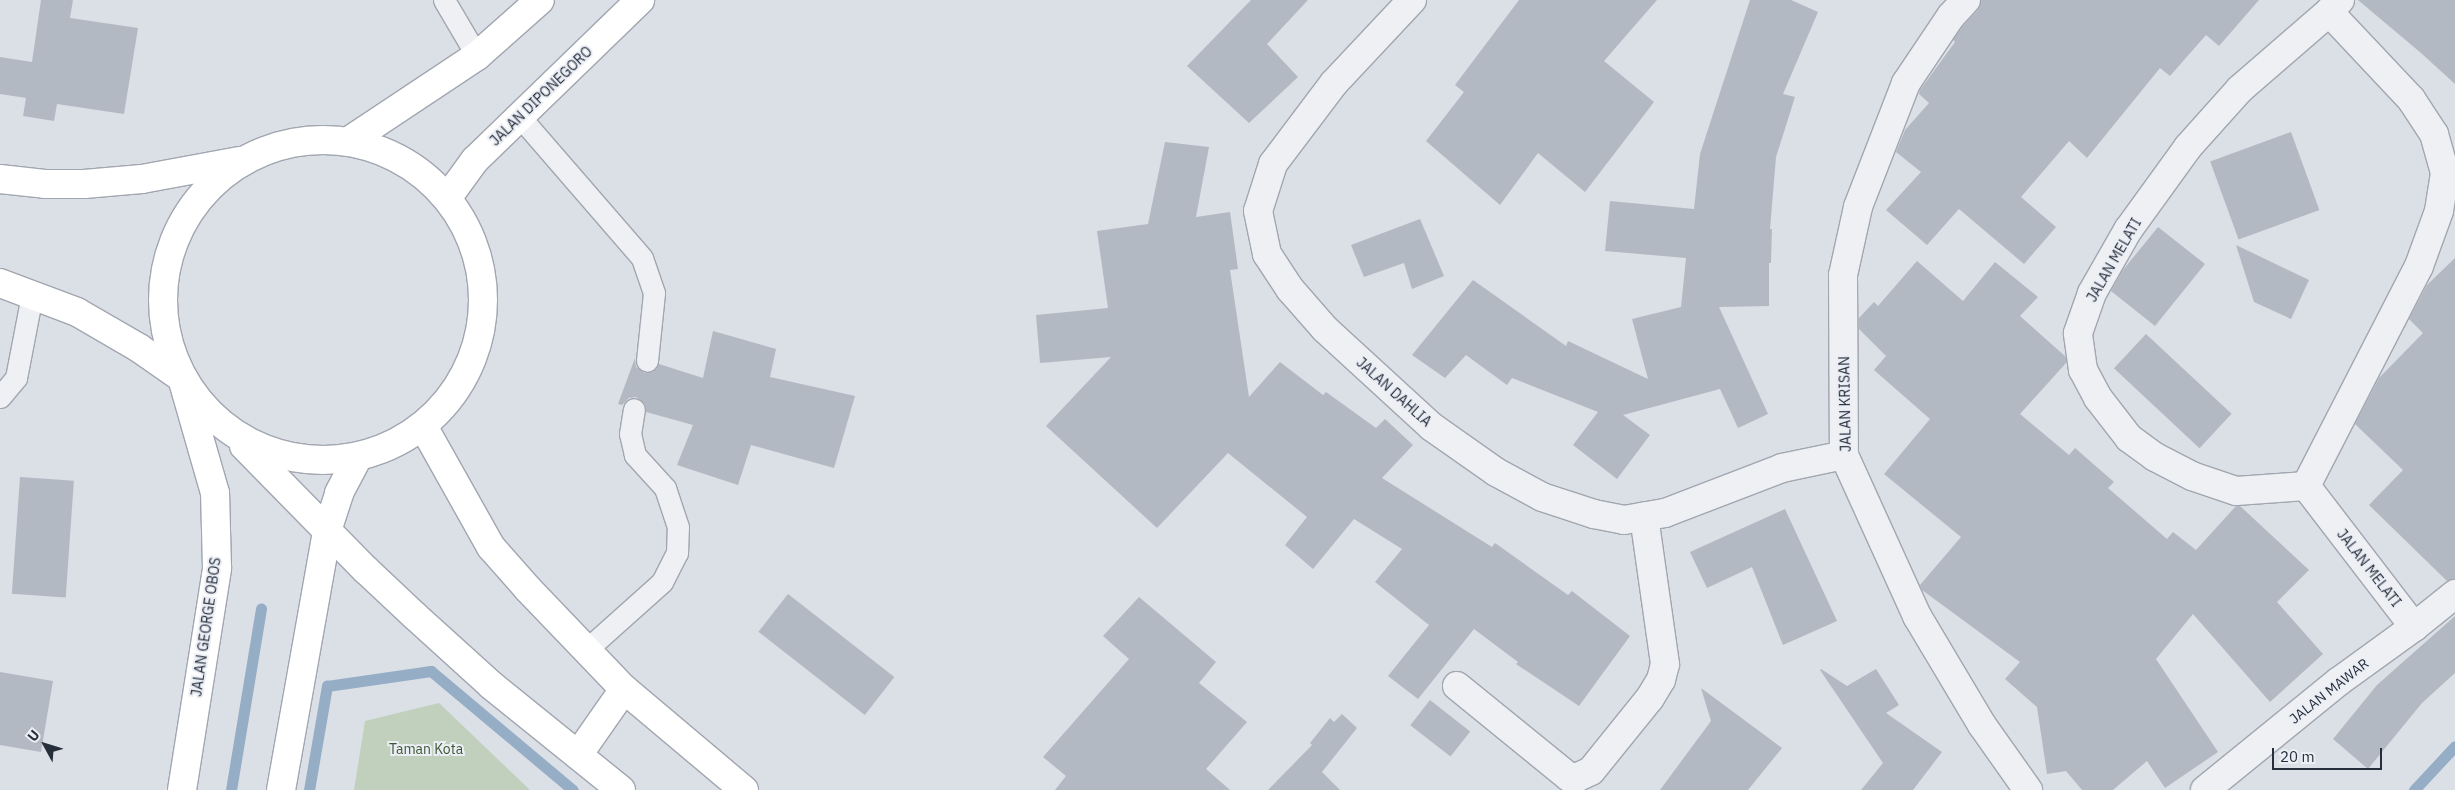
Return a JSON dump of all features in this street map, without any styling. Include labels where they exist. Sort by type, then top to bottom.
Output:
[{"type":"main road","points":[[349,141],[477,56],[540,0]]},
{"type":"main road","name":"JALAN DIPONEGORO","points":[[448,197],[476,160],[640,0]]},
{"type":"main road","points":[[0,179],[45,184],[84,184],[142,179],[246,160],[296,142],[349,141],[386,151],[395,156],[420,171],[448,197],[470,233],[482,274],[484,316],[474,358],[453,395],[423,426],[392,446],[358,457],[331,461],[287,457],[253,445],[230,432]]},
{"type":"main road","points":[[246,160],[216,181],[193,208],[175,239],[165,274],[163,310],[167,336],[182,378],[194,397],[208,413],[230,432],[366,570],[491,685],[621,790]]},
{"type":"main road","points":[[0,283],[77,312],[139,348],[182,378]]},
{"type":"main road","name":"JALAN GEORGE OBOS","points":[[182,378],[215,493],[217,568],[182,790]]},
{"type":"main road","points":[[423,426],[491,547],[624,689],[744,790]]},
{"type":"main road","points":[[281,790],[327,530],[339,493],[358,457]]},
{"type":"main road","points":[[578,754],[624,689]]},
{"type":"street","name":"JALAN DAHLIA","points":[[1412,0],[1334,84],[1274,164],[1258,211],[1267,254],[1290,289],[1325,329],[1432,427],[1496,472],[1542,497],[1594,514],[1624,520],[1665,513],[1782,468],[1844,455]]},
{"type":"street","name":"JALAN KRISAN","points":[[1966,0],[1951,16],[1906,83],[1858,207],[1843,274],[1844,455],[1917,616],[1982,725],[2028,790]]},
{"type":"street","name":"JALAN MELATI","points":[[2334,6],[2411,99],[2434,134],[2445,173],[2439,211],[2419,266],[2306,486],[2236,491],[2192,476],[2155,456],[2129,438],[2098,398],[2083,370],[2078,333],[2092,293],[2128,230],[2188,147],[2240,89],[2334,6]]},
{"type":"street","name":"JALAN MELATI","points":[[2306,486],[2414,627]]},
{"type":"street","points":[[1457,686],[1569,777],[1578,777],[1591,771],[1650,698],[1661,680],[1665,664],[1644,516]]},
{"type":"street","name":"JALAN MAWAR","points":[[2205,790],[2338,682],[2414,627],[2455,594]]},
{"type":"lane","points":[[444,0],[477,56]]},
{"type":"lane","points":[[520,117],[642,258],[654,293],[647,361]]},
{"type":"lane","points":[[0,397],[16,378],[32,295]]},
{"type":"lane","points":[[586,650],[662,582],[677,553],[678,527],[664,488],[635,455],[630,434],[634,409]]},
{"type":"green space","name":"Taman Kota","points":[[439,703],[530,790],[354,790],[365,721]]},
{"type":"building","points":[[41,0],[73,0],[70,18],[138,28],[124,114],[57,104],[54,121],[23,116],[26,98],[0,94],[0,57],[32,62]]},
{"type":"building","points":[[1251,0],[1308,0],[1267,44],[1298,77],[1249,123],[1187,66]]},
{"type":"building","points":[[1519,0],[1657,0],[1604,61],[1654,102],[1585,192],[1538,153],[1500,205],[1426,141],[1464,92],[1455,85]]},
{"type":"building","points":[[1750,0],[1791,0],[1818,12],[1783,94],[1795,97],[1776,157],[1770,229],[1772,229],[1771,263],[1769,263],[1769,306],[1719,307],[1768,414],[1738,428],[1720,389],[1623,415],[1650,435],[1617,479],[1573,445],[1598,412],[1512,378],[1507,385],[1466,355],[1445,378],[1412,355],[1473,280],[1566,346],[1568,341],[1648,379],[1632,319],[1681,307],[1686,258],[1605,251],[1610,201],[1694,209],[1700,154]]},
{"type":"building","points":[[1981,0],[2259,0],[2219,46],[2206,35],[2170,76],[2160,68],[2087,158],[2069,141],[2021,197],[2056,227],[2024,264],[1959,209],[1927,245],[1886,210],[1921,172],[1896,152],[1905,130],[1929,103],[1919,94],[1920,90],[1955,42],[1953,40],[1963,26],[1978,10]]},
{"type":"building","points":[[2358,0],[2455,0],[2455,84],[2421,53]]},
{"type":"building","points":[[2291,132],[2319,210],[2239,239],[2210,161]]},
{"type":"building","points":[[1165,142],[1209,147],[1196,217],[1230,212],[1238,269],[1230,270],[1249,397],[1280,362],[1323,395],[1326,392],[1376,428],[1385,419],[1413,445],[1382,478],[1492,547],[1495,543],[1568,595],[1572,591],[1630,636],[1579,706],[1516,664],[1518,662],[1474,629],[1418,699],[1388,676],[1429,625],[1375,582],[1402,549],[1354,519],[1313,569],[1285,545],[1307,517],[1228,453],[1157,528],[1046,426],[1111,357],[1040,363],[1036,315],[1108,308],[1097,231],[1148,224]]},
{"type":"building","points":[[1420,219],[1444,276],[1412,289],[1404,263],[1364,277],[1351,245]]},
{"type":"building","points":[[2158,227],[2205,264],[2155,326],[2111,291],[2123,270]]},
{"type":"building","points":[[2236,245],[2309,280],[2291,319],[2254,302]]},
{"type":"building","points":[[2455,258],[2455,579],[2447,581],[2369,505],[2403,470],[2355,424],[2379,378],[2423,333],[2409,319],[2427,285]]},
{"type":"building","points":[[1917,261],[1963,301],[1995,262],[2038,297],[2020,316],[2066,357],[2066,363],[2020,414],[2069,455],[2075,448],[2114,482],[2108,488],[2167,539],[2173,532],[2196,550],[2236,506],[2240,506],[2309,570],[2277,602],[2323,654],[2270,702],[2193,614],[2156,659],[2218,752],[2165,788],[2147,761],[2113,790],[2082,790],[2066,771],[2047,774],[2037,707],[2005,679],[2020,662],[1922,590],[1920,585],[1961,537],[1884,474],[1930,419],[1874,370],[1886,356],[1859,329],[1859,318],[1874,302],[1878,306]]},
{"type":"building","points":[[713,331],[776,349],[770,377],[855,396],[834,468],[751,445],[738,485],[677,465],[693,425],[646,412],[645,404],[636,397],[629,398],[622,405],[618,404],[635,358],[636,367],[645,373],[653,372],[659,364],[703,378]]},
{"type":"building","points":[[2146,334],[2232,414],[2200,448],[2114,368]]},
{"type":"building","points":[[20,477],[74,481],[66,597],[12,594]]},
{"type":"building","points":[[1785,509],[1837,621],[1783,645],[1752,567],[1707,588],[1690,552]]},
{"type":"building","points":[[788,594],[894,677],[865,715],[758,632]]},
{"type":"building","points":[[1139,597],[1216,662],[1199,683],[1247,722],[1206,769],[1230,790],[1055,790],[1066,776],[1043,757],[1129,659],[1103,636]]},
{"type":"building","points":[[2455,616],[2455,673],[2422,703],[2368,769],[2333,739],[2377,685]]},
{"type":"building","points":[[1821,669],[1847,686],[1876,669],[1899,705],[1886,713],[1942,752],[1913,790],[1861,790],[1883,763]]},
{"type":"building","points":[[0,672],[53,681],[41,752],[0,745]]},
{"type":"building","points":[[1701,688],[1782,748],[1748,790],[1660,790],[1711,721]]},
{"type":"building","points":[[1430,700],[1470,731],[1450,757],[1410,725]]},
{"type":"building","points":[[1342,714],[1357,728],[1322,772],[1340,790],[1268,790],[1312,745],[1310,743],[1330,718],[1334,722]]},
{"type":"waterway","points":[[231,790],[261,608]]},
{"type":"waterway","points":[[309,790],[327,686],[431,671],[573,790]]},
{"type":"waterway","points":[[2414,790],[2455,746]]}]
